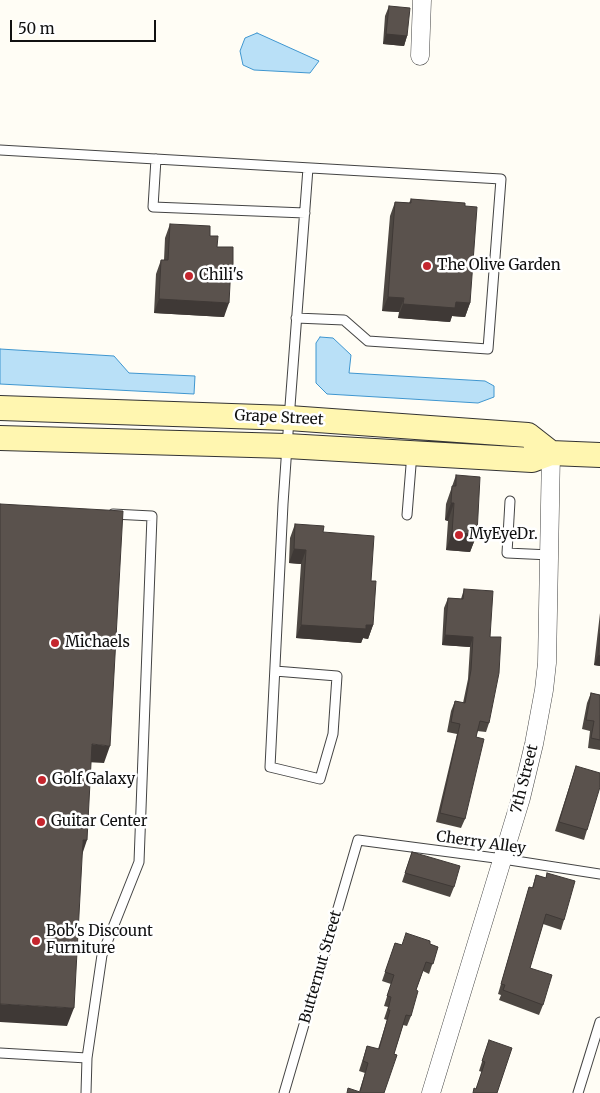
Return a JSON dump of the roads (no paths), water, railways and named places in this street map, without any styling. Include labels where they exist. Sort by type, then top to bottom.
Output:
[{"type":"main road","name":"Grape Street","points":[[0,408],[289,418],[528,435],[551,453]]},
{"type":"main road","name":"Grape Street","points":[[0,438],[287,446],[532,460],[551,453],[600,455]]},
{"type":"street","points":[[420,56],[422,0]]},
{"type":"street","name":"7th Street","points":[[431,1093],[503,859],[521,798],[534,744],[547,663],[551,453]]},
{"type":"lane","points":[[0,150],[500,179],[488,349],[368,340],[344,320],[296,318]]},
{"type":"lane","points":[[156,159],[153,207],[305,213]]},
{"type":"lane","points":[[275,671],[337,676],[333,734],[320,779],[270,767],[275,671],[287,446],[308,168]]},
{"type":"lane","points":[[407,515],[412,453]]},
{"type":"lane","points":[[510,501],[507,553],[550,555]]},
{"type":"lane","points":[[86,1093],[88,1058],[102,955],[139,862],[152,516],[104,514]]},
{"type":"lane","name":"Cherry Alley","points":[[358,840],[600,874]]},
{"type":"lane","name":"Butternut Street","points":[[284,1093],[358,840]]},
{"type":"lane","points":[[578,1093],[600,1022]]},
{"type":"lane","points":[[0,1053],[88,1058]]},
{"type":"water","points":[[257,33],[319,61],[310,73],[254,70],[243,65],[240,51],[245,38]]},
{"type":"water","points":[[320,337],[333,338],[351,355],[349,373],[485,381],[494,386],[494,397],[478,403],[327,394],[316,383],[316,343]]},
{"type":"water","points":[[0,349],[114,356],[129,373],[195,376],[194,394],[0,384]]},
{"type":"place","name":"The Olive Garden","points":[[427,266]]},
{"type":"place","name":"Chili's","points":[[189,276]]},
{"type":"place","name":"MyEyeDr.","points":[[459,535]]},
{"type":"place","name":"Michaels","points":[[55,643]]},
{"type":"place","name":"Golf Galaxy","points":[[42,780]]},
{"type":"place","name":"Guitar Center","points":[[41,822]]},
{"type":"place","name":"Bob's Discount Furniture","points":[[36,941]]}]
